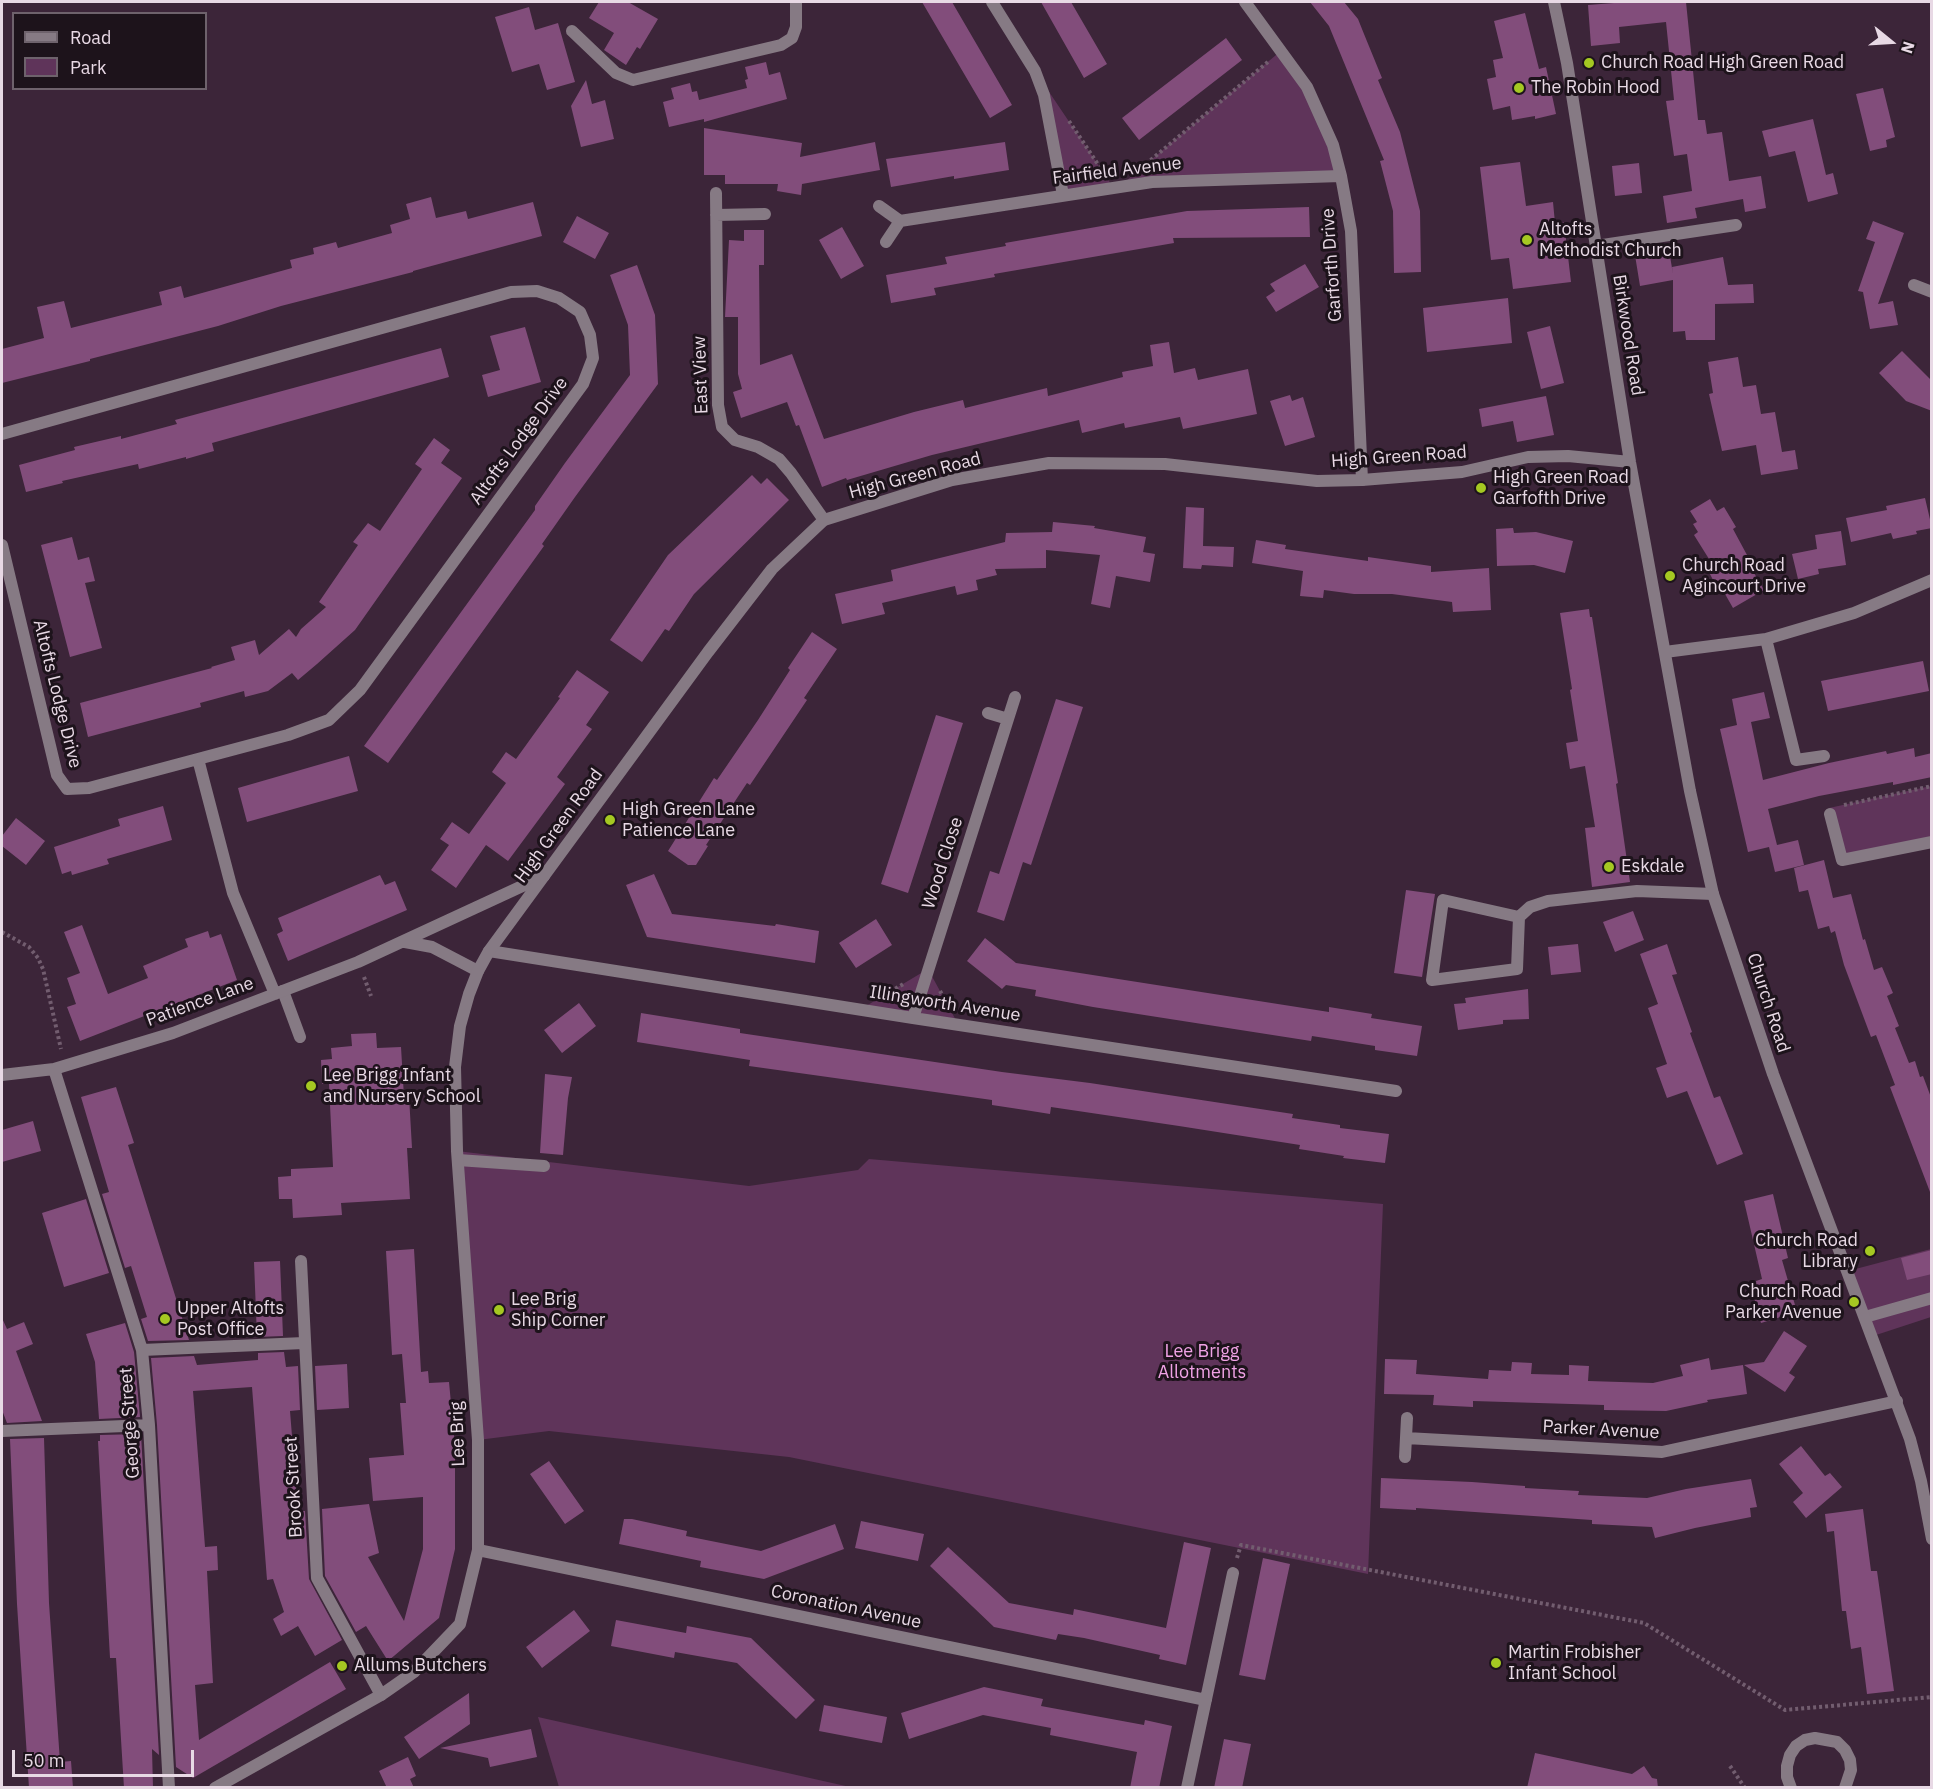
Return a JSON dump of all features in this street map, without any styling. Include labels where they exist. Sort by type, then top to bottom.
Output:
[{"type":"street","points":[[572,31],[616,73],[633,80],[781,45],[792,38],[796,27],[796,2]]},
{"type":"street","points":[[992,2],[1035,71],[1044,96],[1063,195]]},
{"type":"street","name":"Garforth Drive","points":[[1245,2],[1307,87],[1333,145],[1341,176],[1351,231],[1362,480]]},
{"type":"street","name":"Birkwood Road","points":[[1554,2],[1567,63],[1630,462]]},
{"type":"street","name":"Fairfield Avenue","points":[[900,221],[1152,182],[1341,176]]},
{"type":"street","name":"East View","points":[[716,193],[718,405],[722,427],[735,440],[758,447],[779,459],[791,472],[824,520]]},
{"type":"street","points":[[879,206],[900,221],[886,242]]},
{"type":"street","points":[[716,215],[765,214]]},
{"type":"street","points":[[1596,246],[1737,225]]},
{"type":"street","points":[[1914,285],[1932,292]]},
{"type":"street","name":"Altofts Lodge Drive","points":[[2,434],[511,291],[537,291],[559,298],[580,312],[590,335],[593,358],[583,384],[360,690],[329,720],[288,735],[89,788],[67,789],[57,776],[2,545]]},
{"type":"street","name":"High Green Road","points":[[489,951],[772,569],[824,520],[952,480],[1049,463],[1165,464],[1317,481],[1462,472],[1528,457],[1568,456],[1630,462]]},
{"type":"street","name":"Church Road","points":[[1630,462],[1690,791],[1713,894],[1773,1074],[1897,1401],[1921,1481],[1932,1539]]},
{"type":"street","points":[[1665,652],[1766,639],[1854,613],[1932,580]]},
{"type":"street","points":[[1766,639],[1796,760],[1824,756]]},
{"type":"street","name":"Wood Close","points":[[912,1018],[1015,697]]},
{"type":"street","points":[[988,713],[1008,719]]},
{"type":"street","points":[[198,759],[233,893],[300,1037]]},
{"type":"street","points":[[1830,814],[1842,860],[1932,842]]},
{"type":"street","name":"Patience Lane","points":[[2,1075],[59,1067],[173,1033],[405,942],[544,876]]},
{"type":"street","points":[[1519,916],[1443,900],[1432,980],[1517,969],[1519,916],[1530,907],[1548,901],[1637,891],[1713,894]]},
{"type":"street","points":[[405,942],[432,947],[478,971]]},
{"type":"street","name":"Illingworth Avenue","points":[[489,951],[1396,1091]]},
{"type":"street","name":"Lee Brig","points":[[215,1788],[381,1695],[414,1672],[460,1624],[478,1550],[478,1440],[458,1160],[455,1067],[460,1026],[478,971],[489,951]]},
{"type":"street","name":"George Street","points":[[59,1067],[142,1350],[149,1425],[169,1788]]},
{"type":"street","points":[[458,1160],[544,1166]]},
{"type":"street","name":"Brook Street","points":[[301,1261],[317,1578],[381,1695]]},
{"type":"street","points":[[1865,1317],[1932,1298]]},
{"type":"street","points":[[142,1350],[304,1342]]},
{"type":"street","name":"Parker Avenue","points":[[1406,1438],[1662,1452],[1897,1401]]},
{"type":"street","points":[[1405,1457],[1407,1418]]},
{"type":"street","points":[[2,1431],[149,1425]]},
{"type":"street","name":"Coronation Avenue","points":[[478,1550],[1206,1700]]},
{"type":"street","points":[[1187,1788],[1233,1574]]},
{"type":"street","points":[[1791,1788],[1786,1777],[1790,1755],[1805,1740],[1815,1738],[1837,1742],[1845,1750],[1850,1760],[1851,1770],[1845,1788]]},
{"type":"path","points":[[1067,119],[1116,186],[1282,50]]},
{"type":"path","points":[[1830,814],[1828,808],[1932,786]]},
{"type":"path","points":[[2,932],[29,947],[43,969],[59,1067]]},
{"type":"path","points":[[1233,1574],[1240,1545],[1644,1623],[1785,1710],[1932,1697]]},
{"type":"path","points":[[1730,1766],[1745,1788]]},
{"type":"green space","points":[[1282,50],[1307,87],[1341,176],[1120,186]]},
{"type":"green space","points":[[1035,71],[1113,187],[1063,195]]},
{"type":"green space","points":[[1931,786],[1931,842],[1842,860],[1829,808]]},
{"type":"green space","points":[[928,969],[958,1024],[861,1009]]},
{"type":"green space","name":"Lee Brigg Allotments","points":[[457,1151],[749,1186],[858,1170],[869,1159],[1383,1204],[1368,1574],[789,1457],[549,1431],[478,1440]]},
{"type":"green space","points":[[1931,1249],[1931,1317],[1873,1336],[1848,1271]]},
{"type":"green space","points":[[538,1717],[850,1787],[559,1787]]},
{"type":"building","points":[[599,2],[628,2],[658,19],[640,49],[637,47],[626,65],[604,50],[614,33],[589,18]]},
{"type":"building","points":[[922,2],[952,2],[1012,105],[990,118]]},
{"type":"building","points":[[1041,2],[1071,2],[1107,64],[1084,78]]},
{"type":"building","points":[[1310,2],[1344,2],[1358,19],[1382,78],[1378,80],[1400,132],[1420,211],[1421,272],[1394,273],[1393,211],[1380,161],[1384,160],[1329,26]]},
{"type":"building","points":[[1627,2],[1686,2],[1698,120],[1705,120],[1707,134],[1722,132],[1729,181],[1761,176],[1766,208],[1745,212],[1743,199],[1695,208],[1697,218],[1667,223],[1663,196],[1692,191],[1687,154],[1674,156],[1666,101],[1674,100],[1666,22],[1619,27],[1620,43],[1591,46],[1588,5]]},
{"type":"building","points":[[529,7],[535,30],[558,23],[575,82],[547,90],[539,64],[512,72],[495,17]]},
{"type":"building","points":[[1525,13],[1539,69],[1546,67],[1556,114],[1535,119],[1535,116],[1512,120],[1510,106],[1493,110],[1487,79],[1496,77],[1493,60],[1503,58],[1494,21]]},
{"type":"building","points":[[1226,38],[1242,60],[1139,140],[1122,118]]},
{"type":"building","points":[[766,62],[769,75],[780,72],[787,99],[704,122],[704,119],[669,127],[663,102],[674,99],[671,88],[690,83],[692,92],[697,91],[699,100],[747,88],[745,80],[748,79],[745,67]]},
{"type":"building","points":[[586,80],[592,104],[605,100],[614,139],[581,147],[571,106]]},
{"type":"building","points":[[1883,88],[1895,137],[1886,140],[1887,147],[1870,151],[1856,94]]},
{"type":"building","points":[[1813,119],[1826,175],[1833,173],[1838,194],[1808,202],[1795,151],[1769,157],[1762,131]]},
{"type":"building","points":[[704,128],[802,143],[800,157],[875,142],[880,170],[802,184],[801,195],[777,191],[778,184],[725,184],[725,175],[704,175]]},
{"type":"building","points":[[1005,142],[1009,170],[954,179],[954,176],[891,187],[886,159]]},
{"type":"building","name":"Altofts Methodist Church","points":[[1520,162],[1526,206],[1553,202],[1555,223],[1564,222],[1571,282],[1513,289],[1509,258],[1491,260],[1480,167]]},
{"type":"building","points":[[1639,163],[1642,193],[1615,196],[1612,166]]},
{"type":"building","points":[[431,197],[436,218],[466,211],[468,219],[533,202],[542,236],[281,306],[218,326],[90,359],[90,361],[2,383],[2,349],[44,338],[37,307],[64,301],[71,328],[162,305],[159,292],[181,286],[184,298],[292,268],[290,260],[314,254],[313,248],[336,242],[338,248],[392,233],[390,225],[410,219],[406,204]]},
{"type":"building","points":[[1309,207],[1310,237],[1173,238],[1174,243],[994,274],[995,277],[934,288],[936,295],[891,303],[886,275],[947,264],[945,257],[1006,246],[1005,243],[1187,211]]},
{"type":"building","points":[[577,216],[609,233],[595,259],[563,242]]},
{"type":"building","points":[[1873,221],[1904,233],[1878,304],[1893,301],[1898,325],[1870,329],[1863,292],[1858,291],[1875,242],[1866,239]]},
{"type":"building","points":[[842,227],[864,266],[841,279],[819,240]]},
{"type":"building","points":[[744,230],[764,230],[764,265],[759,265],[760,365],[792,354],[824,439],[963,400],[965,408],[1047,388],[1048,396],[1123,377],[1122,372],[1153,366],[1150,345],[1169,342],[1174,373],[1195,368],[1198,380],[1248,369],[1257,414],[1183,429],[1180,417],[1125,428],[1124,423],[1082,433],[1079,420],[932,455],[847,480],[846,478],[822,487],[799,425],[796,426],[787,402],[741,418],[733,392],[742,389],[738,374],[738,317],[725,317],[729,240],[744,241]]},
{"type":"building","points":[[1668,244],[1673,274],[1672,267],[1723,257],[1728,285],[1753,284],[1754,303],[1715,304],[1715,340],[1686,340],[1685,331],[1673,332],[1673,280],[1640,286],[1634,249]]},
{"type":"building","points":[[1305,264],[1319,287],[1276,312],[1266,297],[1275,291],[1270,284]]},
{"type":"building","points":[[637,265],[655,315],[658,384],[575,497],[542,544],[544,546],[388,763],[364,746],[630,375],[628,325],[610,275]]},
{"type":"building","points":[[1508,298],[1512,343],[1427,352],[1423,308]]},
{"type":"building","points":[[1550,326],[1564,383],[1541,389],[1527,332]]},
{"type":"building","points":[[525,327],[541,382],[488,397],[482,375],[500,370],[490,336]]},
{"type":"building","points":[[441,348],[449,377],[212,443],[214,451],[186,459],[186,457],[139,469],[138,464],[62,481],[63,483],[26,492],[19,465],[75,450],[74,447],[121,436],[121,439],[177,424],[175,420]]},
{"type":"building","points":[[1902,351],[1932,381],[1932,411],[1906,401],[1879,373]]},
{"type":"building","points":[[1738,357],[1743,387],[1756,385],[1761,414],[1775,412],[1782,452],[1795,450],[1798,469],[1761,475],[1756,445],[1722,451],[1709,394],[1713,393],[1708,362]]},
{"type":"building","points":[[1290,395],[1292,401],[1303,397],[1315,437],[1285,446],[1270,401]]},
{"type":"building","points":[[1546,396],[1554,435],[1517,442],[1513,421],[1482,427],[1479,409]]},
{"type":"building","points":[[434,438],[450,450],[441,463],[462,478],[355,630],[317,664],[298,680],[292,673],[268,691],[245,697],[244,691],[200,703],[201,707],[88,737],[80,703],[235,660],[231,647],[255,640],[259,655],[289,629],[296,637],[301,629],[326,607],[319,602],[358,545],[353,542],[368,523],[380,531],[422,469],[415,464]]},
{"type":"building","points":[[752,475],[761,484],[767,478],[789,500],[694,594],[669,631],[665,629],[642,662],[610,640],[668,555]]},
{"type":"building","points":[[1925,498],[1932,528],[1893,539],[1891,533],[1851,542],[1846,518],[1887,510],[1886,506]]},
{"type":"building","points":[[1710,499],[1717,511],[1724,507],[1736,527],[1733,529],[1747,555],[1744,556],[1764,590],[1733,608],[1717,580],[1714,582],[1704,562],[1709,559],[1694,535],[1698,532],[1693,524],[1697,522],[1690,511]]},
{"type":"building","points":[[1186,507],[1204,508],[1203,546],[1234,547],[1233,567],[1202,565],[1201,569],[1183,568]]},
{"type":"building","points":[[1053,522],[1095,526],[1094,528],[1146,537],[1143,552],[1155,554],[1150,582],[1116,576],[1110,608],[1091,604],[1100,555],[1046,550],[1046,568],[995,569],[997,575],[976,580],[978,590],[957,595],[955,586],[882,603],[885,614],[842,624],[835,594],[893,581],[891,570],[1005,542],[1006,533],[1052,532]]},
{"type":"building","points":[[1513,528],[1514,533],[1536,532],[1573,541],[1565,573],[1534,565],[1497,566],[1496,529]]},
{"type":"building","points":[[1841,531],[1846,565],[1818,569],[1819,574],[1798,579],[1792,554],[1817,549],[1815,535]]},
{"type":"building","points":[[72,537],[78,560],[89,557],[95,581],[85,583],[102,648],[70,657],[41,545]]},
{"type":"building","points":[[1256,540],[1286,545],[1285,549],[1368,561],[1368,557],[1431,566],[1431,572],[1489,568],[1491,610],[1453,612],[1452,602],[1392,594],[1354,594],[1324,590],[1323,598],[1300,596],[1303,571],[1252,563]]},
{"type":"building","points":[[1589,609],[1618,783],[1616,784],[1630,882],[1592,887],[1585,828],[1595,827],[1585,766],[1570,769],[1566,743],[1578,741],[1560,613]]},
{"type":"building","points":[[812,632],[837,649],[804,698],[807,700],[750,785],[747,783],[706,845],[708,846],[696,865],[688,865],[668,851],[714,778],[717,780],[758,720]]},
{"type":"building","points":[[1923,661],[1929,691],[1828,711],[1821,681]]},
{"type":"building","points":[[577,670],[609,692],[586,725],[592,729],[557,777],[565,784],[508,861],[486,845],[456,888],[431,870],[449,845],[440,839],[452,822],[469,834],[506,783],[492,772],[506,752],[516,759],[560,698],[558,697]]},
{"type":"building","points":[[1764,692],[1770,718],[1751,722],[1763,780],[1829,763],[1886,751],[1887,754],[1914,748],[1915,757],[1932,753],[1932,777],[1819,796],[1768,809],[1777,845],[1798,840],[1804,865],[1775,872],[1769,847],[1748,852],[1720,729],[1737,725],[1732,699]]},
{"type":"building","points":[[1056,699],[1083,707],[1031,865],[1023,862],[1004,921],[977,912],[990,871],[999,874]]},
{"type":"building","points":[[936,715],[963,723],[908,893],[881,884]]},
{"type":"building","points":[[349,756],[358,791],[247,822],[238,788]]},
{"type":"building","points":[[163,806],[172,840],[107,859],[109,864],[72,875],[71,871],[62,874],[54,847],[120,826],[118,819]]},
{"type":"building","points":[[16,818],[45,841],[26,865],[2,846],[2,836]]},
{"type":"building","points":[[1824,860],[1833,898],[1851,894],[1863,940],[1865,939],[1874,970],[1882,967],[1893,993],[1887,996],[1899,1026],[1895,1028],[1909,1063],[1915,1061],[1920,1077],[1923,1076],[1932,1100],[1932,1191],[1930,1192],[1890,1087],[1895,1085],[1876,1035],[1871,1037],[1844,965],[1835,931],[1831,933],[1829,926],[1818,929],[1808,890],[1799,892],[1794,868]]},
{"type":"building","points":[[654,874],[672,914],[775,926],[776,924],[819,931],[815,963],[647,937],[626,885]]},
{"type":"building","points":[[380,875],[385,885],[395,881],[407,910],[288,961],[277,934],[283,931],[278,918]]},
{"type":"building","points":[[1406,890],[1435,894],[1422,977],[1394,973]]},
{"type":"building","points":[[1633,911],[1644,940],[1615,952],[1603,922]]},
{"type":"building","points":[[876,919],[892,945],[856,968],[839,943]]},
{"type":"building","points":[[82,925],[108,994],[148,978],[143,966],[188,947],[185,939],[208,931],[210,938],[221,934],[237,980],[80,1041],[67,1007],[76,1004],[67,978],[80,973],[64,932]]},
{"type":"building","points":[[985,938],[1016,963],[1329,1012],[1329,1007],[1372,1014],[1371,1018],[1422,1026],[1417,1056],[1375,1050],[1375,1046],[1312,1036],[1311,1041],[1093,1007],[1035,996],[1036,990],[1006,985],[1002,989],[967,961]]},
{"type":"building","points":[[1578,944],[1581,972],[1551,975],[1548,947]]},
{"type":"building","points":[[1667,944],[1677,974],[1672,975],[1692,1032],[1690,1033],[1714,1098],[1720,1096],[1743,1154],[1717,1165],[1687,1091],[1667,1098],[1656,1068],[1667,1064],[1648,1008],[1658,1004],[1640,954]]},
{"type":"building","points":[[1528,989],[1529,1019],[1503,1020],[1503,1024],[1458,1030],[1454,1004],[1466,1003],[1465,998]]},
{"type":"building","points":[[579,1003],[596,1026],[562,1053],[544,1030]]},
{"type":"building","points":[[641,1013],[740,1029],[740,1033],[1293,1114],[1292,1118],[1340,1125],[1340,1128],[1389,1134],[1385,1163],[1343,1158],[1344,1156],[1299,1149],[1300,1145],[1179,1126],[1051,1107],[1050,1114],[992,1105],[992,1100],[749,1066],[750,1060],[637,1042]]},
{"type":"building","points":[[376,1033],[377,1048],[401,1047],[404,1097],[409,1096],[412,1148],[407,1148],[410,1199],[341,1203],[342,1215],[293,1218],[292,1199],[279,1199],[278,1177],[291,1176],[291,1169],[333,1167],[329,1084],[322,1084],[321,1060],[332,1059],[331,1048],[352,1046],[351,1034]]},
{"type":"building","points":[[545,1074],[572,1077],[563,1155],[540,1153]]},
{"type":"building","points":[[116,1087],[134,1143],[128,1145],[189,1340],[148,1341],[141,1319],[147,1317],[131,1266],[125,1268],[102,1194],[109,1192],[81,1097]]},
{"type":"building","points":[[33,1121],[41,1151],[2,1162],[2,1130]]},
{"type":"building","points":[[1773,1194],[1788,1258],[1782,1260],[1797,1312],[1761,1323],[1750,1283],[1762,1279],[1744,1201]]},
{"type":"building","points":[[86,1199],[109,1273],[64,1287],[42,1213]]},
{"type":"building","points":[[414,1249],[421,1372],[428,1371],[429,1383],[449,1382],[455,1446],[455,1549],[439,1618],[388,1661],[366,1626],[356,1632],[325,1576],[322,1509],[369,1504],[379,1553],[368,1557],[404,1621],[423,1549],[423,1497],[373,1501],[369,1458],[404,1455],[400,1403],[406,1403],[402,1354],[392,1355],[386,1251]]},
{"type":"building","points":[[1932,1250],[1932,1274],[1907,1280],[1901,1258]]},
{"type":"building","points":[[280,1261],[283,1336],[257,1337],[254,1262]]},
{"type":"building","points":[[2,1318],[7,1329],[24,1322],[33,1344],[16,1351],[42,1421],[7,1423],[2,1410]]},
{"type":"building","points":[[125,1323],[134,1352],[140,1417],[99,1419],[95,1362],[86,1334]]},
{"type":"building","points":[[1784,1331],[1807,1346],[1789,1373],[1795,1377],[1785,1392],[1744,1365],[1764,1362]]},
{"type":"building","points":[[284,1352],[286,1367],[298,1366],[300,1410],[290,1411],[298,1511],[305,1511],[309,1579],[342,1640],[315,1656],[298,1626],[281,1636],[273,1619],[284,1612],[273,1579],[267,1580],[252,1387],[193,1391],[205,1547],[217,1546],[218,1570],[207,1571],[213,1683],[195,1685],[199,1740],[330,1662],[346,1689],[193,1778],[176,1767],[157,1425],[151,1358],[194,1356],[197,1365],[258,1360],[258,1353]]},
{"type":"building","points":[[1709,1358],[1711,1370],[1743,1365],[1747,1394],[1707,1400],[1708,1402],[1666,1411],[1604,1410],[1604,1405],[1473,1401],[1473,1407],[1433,1405],[1434,1395],[1384,1394],[1385,1359],[1417,1360],[1416,1374],[1488,1379],[1489,1370],[1511,1371],[1512,1362],[1532,1363],[1531,1374],[1569,1375],[1569,1365],[1589,1366],[1588,1381],[1653,1383],[1683,1376],[1680,1365]]},
{"type":"building","points":[[347,1364],[349,1408],[317,1410],[315,1366]]},
{"type":"building","points":[[141,1434],[159,1755],[152,1749],[153,1788],[124,1788],[116,1658],[110,1658],[98,1441],[100,1441],[100,1435]]},
{"type":"building","points":[[44,1438],[49,1603],[60,1762],[71,1761],[73,1788],[29,1788],[17,1604],[10,1439]]},
{"type":"building","points":[[1801,1446],[1825,1476],[1830,1473],[1842,1487],[1806,1518],[1793,1502],[1803,1493],[1779,1464]]},
{"type":"building","points":[[549,1461],[584,1511],[565,1524],[530,1474]]},
{"type":"building","points":[[1381,1478],[1472,1482],[1579,1491],[1578,1495],[1647,1498],[1686,1489],[1751,1479],[1757,1507],[1750,1508],[1751,1517],[1655,1538],[1652,1527],[1592,1524],[1592,1520],[1416,1508],[1416,1510],[1380,1508]]},
{"type":"building","points":[[1863,1509],[1871,1571],[1877,1571],[1894,1691],[1867,1694],[1861,1647],[1851,1649],[1846,1611],[1842,1611],[1834,1531],[1827,1532],[1825,1514]]},
{"type":"building","points":[[624,1519],[687,1531],[686,1536],[761,1551],[835,1524],[844,1549],[764,1579],[700,1567],[701,1561],[619,1544]]},
{"type":"building","points":[[861,1521],[924,1534],[918,1561],[855,1548]]},
{"type":"building","points":[[1184,1542],[1211,1548],[1186,1665],[1159,1659],[1160,1655],[1084,1638],[1058,1634],[1056,1640],[994,1627],[930,1566],[948,1547],[1009,1603],[1073,1615],[1074,1609],[1166,1628]]},
{"type":"building","points":[[1263,1558],[1290,1564],[1265,1680],[1239,1675]]},
{"type":"building","points":[[574,1610],[590,1631],[542,1668],[526,1647]]},
{"type":"building","points":[[616,1620],[686,1633],[687,1626],[751,1638],[815,1700],[796,1719],[737,1663],[675,1652],[674,1658],[611,1646]]},
{"type":"building","points":[[984,1687],[1043,1699],[1041,1706],[1144,1725],[1145,1720],[1172,1726],[1159,1788],[1130,1788],[1137,1752],[1050,1735],[1051,1728],[983,1715],[909,1739],[901,1713]]},
{"type":"building","points":[[469,1693],[470,1724],[419,1759],[404,1737]]},
{"type":"building","points":[[824,1705],[887,1717],[882,1743],[819,1731]]},
{"type":"building","points":[[531,1729],[537,1757],[490,1767],[488,1758],[440,1748]]},
{"type":"building","points":[[1224,1739],[1251,1744],[1242,1788],[1214,1788]]},
{"type":"building","points":[[1535,1753],[1632,1774],[1644,1766],[1652,1778],[1657,1779],[1658,1788],[1527,1788]]},
{"type":"building","points":[[408,1757],[416,1776],[410,1779],[414,1788],[387,1788],[379,1771]]},
{"type":"place","name":"Church Road High Green Road","points":[[1589,63]]},
{"type":"place","name":"The Robin Hood","points":[[1519,88]]},
{"type":"place","name":"Altofts Methodist Church","points":[[1527,240]]},
{"type":"place","name":"High Green Road Garfofth Drive","points":[[1481,488]]},
{"type":"place","name":"Church Road Agincourt Drive","points":[[1670,576]]},
{"type":"place","name":"High Green Lane Patience Lane","points":[[610,820]]},
{"type":"place","name":"Eskdale","points":[[1609,867]]},
{"type":"place","name":"Lee Brigg Infant and Nursery School","points":[[311,1086]]},
{"type":"place","name":"Church Road Library","points":[[1870,1251]]},
{"type":"place","name":"Church Road Parker Avenue","points":[[1854,1302]]},
{"type":"place","name":"Lee Brig Ship Corner","points":[[499,1310]]},
{"type":"place","name":"Upper Altofts Post Office","points":[[165,1319]]},
{"type":"place","name":"Martin Frobisher Infant School","points":[[1496,1663]]},
{"type":"place","name":"Allums Butchers","points":[[342,1666]]}]
